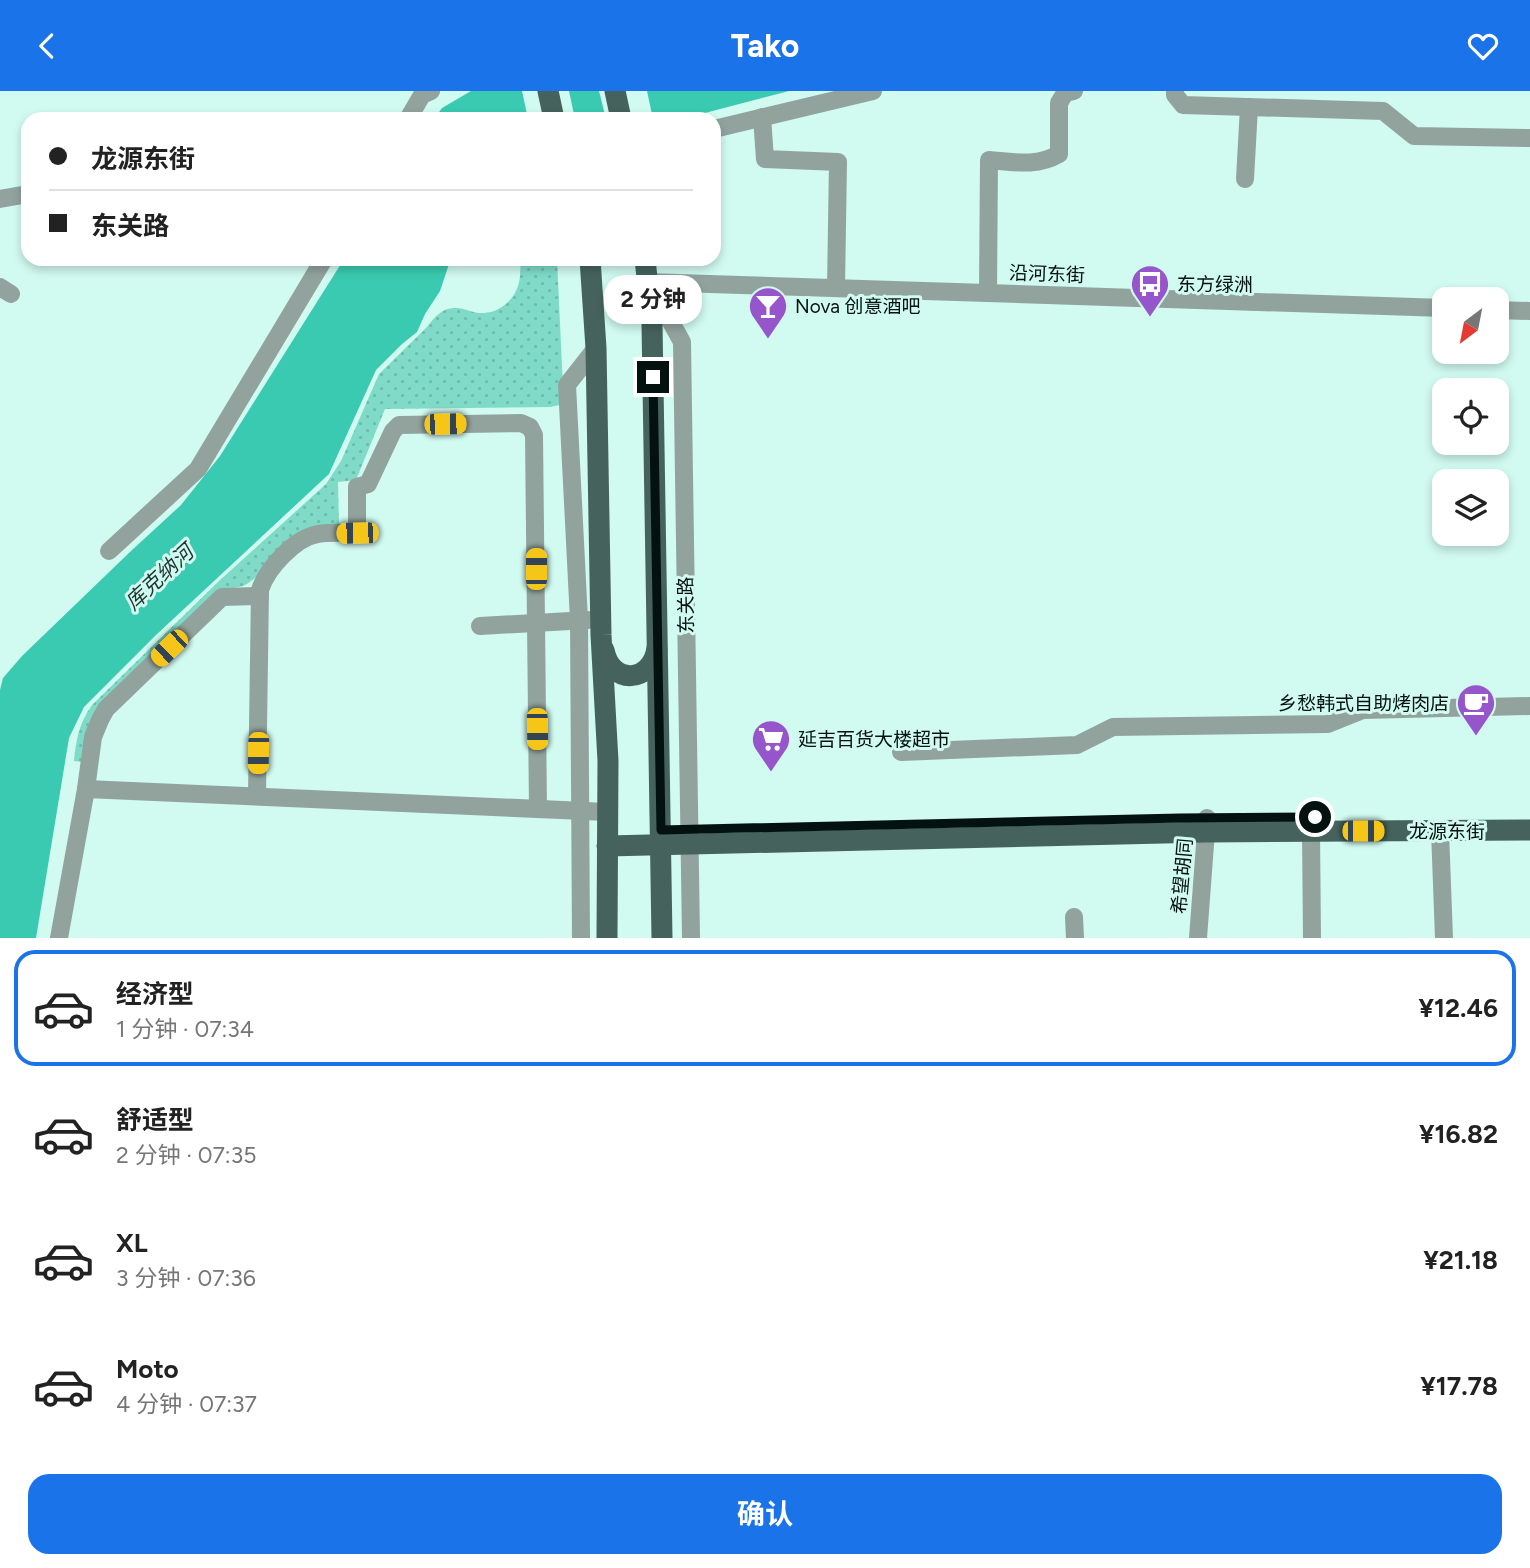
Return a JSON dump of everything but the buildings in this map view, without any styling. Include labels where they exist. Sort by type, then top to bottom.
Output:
[{"type":"main road","points":[[548,91],[552,112]]},
{"type":"main road","points":[[615,91],[620,112]]},
{"type":"main road","points":[[590,266],[596,348],[601,627],[608,761],[607,938]]},
{"type":"main road","name":"东关路","points":[[646,266],[652,324],[662,938]]},
{"type":"main road","points":[[601,627],[606,660],[610,667],[624,675],[633,676],[647,670],[653,664],[658,642]]},
{"type":"main road","name":"龙源东街","points":[[607,830],[661,837],[690,837],[1530,816]]},
{"type":"main road","name":"龙源东街","points":[[1207,825],[1311,831],[1530,830]]},
{"type":"street","points":[[412,112],[422,95],[431,91]]},
{"type":"street","points":[[721,127],[873,91]]},
{"type":"street","points":[[988,293],[989,160],[1033,164],[1059,154],[1059,103],[1065,93],[1074,91]]},
{"type":"street","points":[[1175,91],[1183,105],[1383,111],[1414,136],[1530,138]]},
{"type":"street","points":[[1245,179],[1249,107]]},
{"type":"street","points":[[762,117],[765,159],[838,162],[836,288]]},
{"type":"street","points":[[0,199],[21,195]]},
{"type":"street","points":[[109,551],[198,469],[320,266]]},
{"type":"street","name":"沿河东街","points":[[648,282],[1432,308]]},
{"type":"street","name":"东关路","points":[[648,282],[682,342],[691,938]]},
{"type":"street","points":[[1509,310],[1530,311]]},
{"type":"street","points":[[582,938],[579,620],[568,385],[596,348]]},
{"type":"street","points":[[257,796],[260,596],[263,581],[271,568],[309,536],[320,533],[357,533],[357,487],[368,484],[399,425],[521,423],[530,427],[534,435],[538,809]]},
{"type":"street","points":[[59,938],[93,737],[106,709],[222,597],[260,596]]},
{"type":"street","points":[[480,626],[579,620],[601,627]]},
{"type":"street","points":[[901,753],[1077,745],[1113,727],[1328,724],[1363,710],[1530,706]]},
{"type":"street","points":[[86,789],[581,811],[607,830]]},
{"type":"street","name":"希望胡同","points":[[1198,938],[1207,825]]},
{"type":"street","points":[[1311,831],[1312,938]]},
{"type":"street","points":[[1440,831],[1444,938]]},
{"type":"street","points":[[1074,917],[1075,938]]},
{"type":"shaded area","points":[[521,266],[557,266],[563,388],[560,405],[385,409],[356,480],[338,482],[339,525],[248,583],[240,587],[224,588],[98,709],[88,728],[82,762],[74,761],[79,732],[92,705],[220,580],[326,484],[341,461],[379,374],[443,311],[457,308],[487,313],[504,306],[518,286]]},
{"type":"water","points":[[471,91],[789,91],[709,112],[439,112]]},
{"type":"water","name":"库克纳河","points":[[340,266],[448,266],[440,291],[417,332],[376,370],[329,474],[156,635],[84,707],[69,738],[36,938],[0,938],[0,690],[3,678],[22,656],[181,505],[220,456]]},
{"type":"pier","points":[[522,91],[569,91],[574,112],[526,112]]},
{"type":"pier","points":[[599,91],[647,91],[652,112],[604,112]]},
{"type":"place","name":"东方绿洲","points":[[1150,318]]},
{"type":"place","name":"Nova 创意酒吧","points":[[768,340]]},
{"type":"place","name":"乡愁韩式自助烤肉店","points":[[1476,737]]},
{"type":"place","name":"延吉百货大楼超市","points":[[771,773]]},
{"type":"route","points":[[653,377],[661,830],[1315,817]]}]
